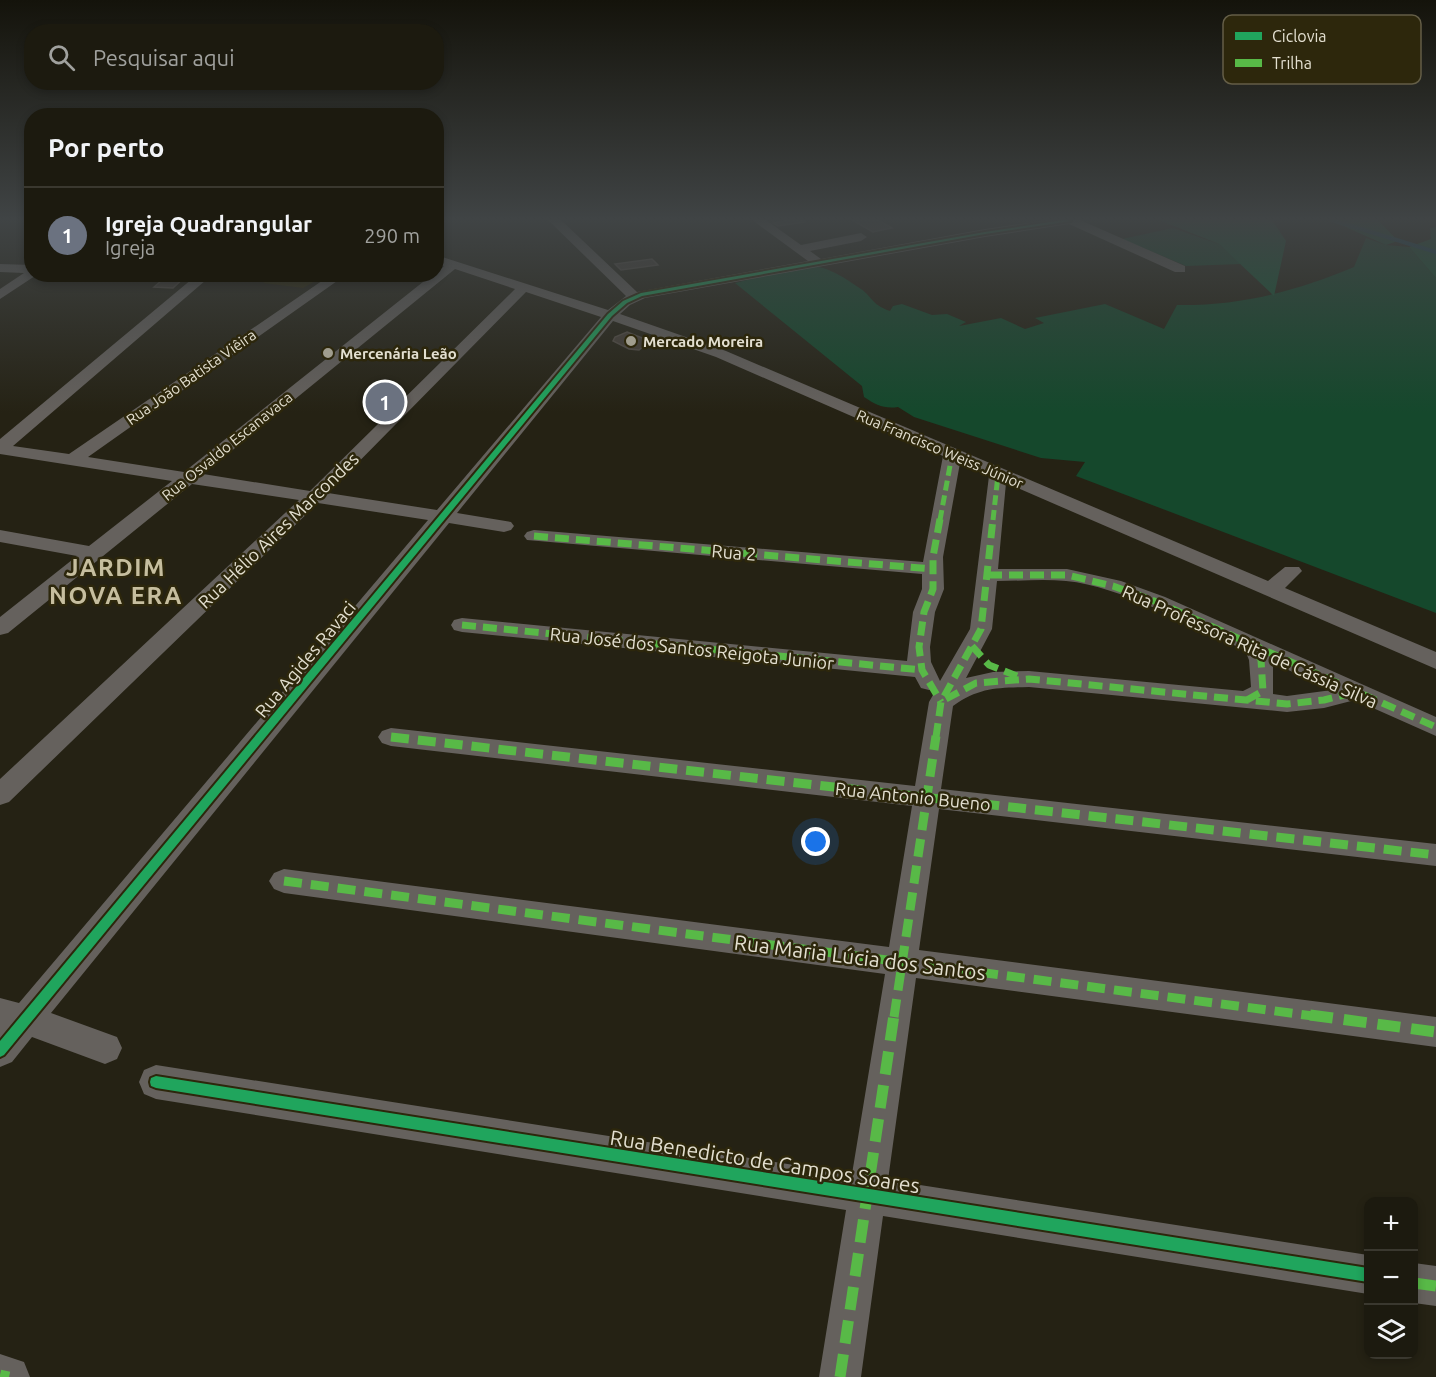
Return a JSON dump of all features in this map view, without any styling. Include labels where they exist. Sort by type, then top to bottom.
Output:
[{"type":"street","points":[[0,295],[14,284]]},
{"type":"street","points":[[0,449],[195,284]]},
{"type":"street","name":"Rua João Batista Viêira","points":[[72,460],[326,284]]},
{"type":"street","name":"Rua Osvaldo Escanavaca","points":[[0,628],[429,284]]},
{"type":"street","name":"Rua Francisco Weiss Júnior","points":[[519,284],[721,354],[998,475],[1436,661]]},
{"type":"street","points":[[625,284],[638,296],[702,284]]},
{"type":"street","name":"Rua Hélio Aires Marcondes","points":[[0,795],[315,496],[525,286]]},
{"type":"street","name":"Rua Agides Ravaci","points":[[0,1051],[13,1016],[446,516],[610,315],[638,296]]},
{"type":"street","points":[[0,449],[504,526]]},
{"type":"street","points":[[941,702],[922,670],[919,647],[924,612],[933,589],[933,569],[952,455]]},
{"type":"street","points":[[840,1377],[941,702],[981,629],[998,475]]},
{"type":"street","points":[[0,536],[94,552]]},
{"type":"street","name":"Rua 2","points":[[534,536],[933,569]]},
{"type":"street","points":[[1270,590],[1292,571]]},
{"type":"street","name":"Rua Professora Rita de Cássia Silva","points":[[988,575],[1067,575],[1090,580],[1157,602],[1436,727]]},
{"type":"street","name":"Rua José dos Santos Reigota Junior","points":[[462,625],[922,670]]},
{"type":"street","points":[[972,646],[989,664],[1002,672],[1029,679]]},
{"type":"street","points":[[1247,700],[1263,691],[1261,660],[1254,646]]},
{"type":"street","points":[[941,702],[961,688],[977,681],[1029,679],[1287,704],[1322,700],[1356,692]]},
{"type":"street","name":"Rua Antonio Bueno","points":[[391,737],[1436,855]]},
{"type":"street","name":"Rua Maria Lúcia dos Santos","points":[[284,881],[1436,1032]]},
{"type":"street","points":[[13,1016],[105,1048]]},
{"type":"street","name":"Rua Benedicto de Campos Soares","points":[[156,1082],[1364,1274]]},
{"type":"street","points":[[1418,1284],[1436,1286]]},
{"type":"street","points":[[0,1375],[9,1377]]},
{"type":"shaded area","points":[[273,284],[310,284],[303,288]]},
{"type":"green space","points":[[737,284],[854,284],[875,303],[890,311],[893,306],[902,304],[932,315],[947,314],[966,322],[959,326],[1001,318],[1025,329],[1044,323],[1035,318],[1105,304],[1164,329],[1177,305],[1246,300],[1307,284],[1436,284],[1436,613],[1076,476],[1085,462],[1041,458],[914,417],[898,407],[884,407],[876,404],[864,397],[862,386]]},
{"type":"green space","points":[[1262,284],[1277,284],[1274,296]]},
{"type":"building","points":[[157,284],[177,284],[173,288],[154,287]]},
{"type":"building","name":"Mercado Moreira","points":[[627,332],[650,341],[639,350],[629,349],[613,341],[615,337]]},
{"type":"building","points":[[378,397],[400,399],[392,407],[370,405]]},
{"type":"marked path","points":[[941,702],[922,670],[919,647],[924,612],[933,589],[933,557],[952,455]]},
{"type":"marked path","points":[[840,1377],[941,702],[981,629],[998,475]]},
{"type":"marked path","points":[[534,536],[933,569]]},
{"type":"marked path","points":[[988,575],[1067,575],[1113,586],[1157,602],[1436,727]]},
{"type":"marked path","points":[[462,625],[922,670]]},
{"type":"marked path","points":[[972,646],[989,665],[1017,676]]},
{"type":"marked path","points":[[1247,700],[1263,691],[1261,660],[1254,646]]},
{"type":"marked path","points":[[946,699],[976,683],[1029,679],[1287,704],[1324,700],[1356,692]]},
{"type":"marked path","points":[[391,737],[1436,855]]},
{"type":"marked path","points":[[284,881],[1436,1032]]},
{"type":"marked path","points":[[1418,1284],[1436,1286]]},
{"type":"marked path","points":[[0,1375],[9,1377]]},
{"type":"cycle path","points":[[0,1051],[610,315],[625,302],[641,295],[701,284]]},
{"type":"cycle path","points":[[156,1082],[1364,1274]]},
{"type":"place","name":"Mercado Moreira","points":[[631,341]]},
{"type":"place","name":"Mercenária Leão","points":[[328,353]]},
{"type":"place","name":"Igreja Quadrangular","points":[[385,402]]},
{"type":"district","name":"JARDIM NOVA ERA","points":[[116,581]]}]
